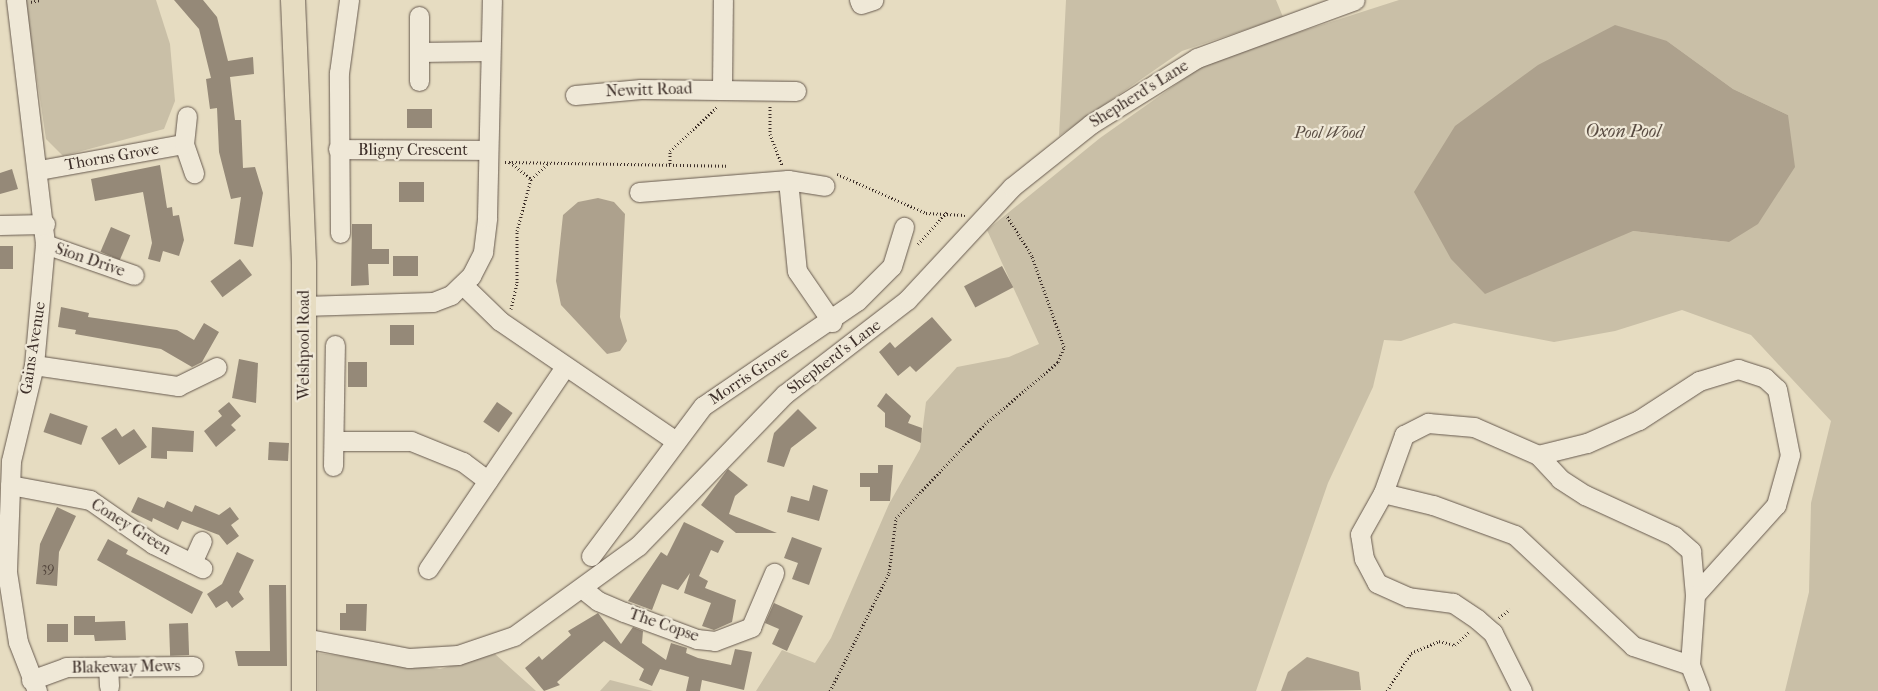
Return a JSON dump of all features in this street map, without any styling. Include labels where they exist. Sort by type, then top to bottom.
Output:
[{"type":"main road","name":"Welshpool Road","points":[[291,6],[304,306],[304,691]]},
{"type":"street","name":"Gains Avenue","points":[[16,0],[45,224],[45,244],[34,365],[8,431],[11,611],[34,686]]},
{"type":"street","name":"Bligny Crescent","points":[[340,233],[338,123],[349,0]]},
{"type":"street","name":"Bligny Crescent","points":[[464,286],[483,252],[492,0]]},
{"type":"street","points":[[722,89],[723,0]]},
{"type":"street","name":"Shepherd's Lane","points":[[304,638],[410,658],[458,655],[514,636],[583,589],[672,515],[741,435],[785,394],[908,300],[997,204],[1091,124],[1196,58],[1355,0]]},
{"type":"street","points":[[419,16],[419,81]]},
{"type":"street","points":[[419,52],[490,51]]},
{"type":"street","name":"Newitt Road","points":[[575,95],[722,89],[796,91]]},
{"type":"street","points":[[187,116],[184,144],[194,173]]},
{"type":"street","name":"Thorns Grove","points":[[39,170],[184,144]]},
{"type":"street","name":"Bligny Crescent","points":[[338,149],[488,150]]},
{"type":"street","points":[[639,192],[788,180],[825,186]]},
{"type":"street","points":[[788,180],[797,271],[832,322]]},
{"type":"street","points":[[0,225],[45,224]]},
{"type":"street","name":"Morris Grove","points":[[591,556],[703,406],[832,322],[892,266],[904,227]]},
{"type":"street","name":"Sion Drive","points":[[45,244],[134,275]]},
{"type":"street","points":[[304,306],[413,305],[433,302],[464,286],[500,321],[676,441]]},
{"type":"street","points":[[333,466],[335,440],[335,345]]},
{"type":"street","points":[[34,365],[178,386],[217,367]]},
{"type":"street","points":[[428,569],[565,367]]},
{"type":"street","points":[[1538,455],[1588,443],[1639,420],[1699,381],[1738,369],[1765,378],[1777,389],[1790,455],[1776,505],[1695,595]]},
{"type":"street","points":[[1522,691],[1492,633],[1477,619],[1453,604],[1408,597],[1377,583],[1364,559],[1360,534],[1383,493],[1404,435],[1428,423],[1474,426],[1538,455],[1560,479],[1584,495],[1674,536],[1691,551],[1695,595],[1690,665],[1700,691]]},
{"type":"street","points":[[335,440],[411,441],[463,462],[488,481]]},
{"type":"street","name":"Coney Green","points":[[10,485],[90,500],[153,544],[197,566],[202,541]]},
{"type":"street","points":[[1383,493],[1433,505],[1515,535],[1633,646],[1690,665]]},
{"type":"street","name":"The Copse","points":[[583,589],[598,601],[624,612],[697,639],[715,641],[751,627],[774,573]]},
{"type":"street","points":[[108,666],[109,686]]},
{"type":"street","name":"Blakeway Mews","points":[[34,686],[66,667],[193,666]]},
{"type":"path","points":[[670,164],[670,151],[721,103],[722,89]]},
{"type":"path","points":[[770,90],[770,134],[788,180]]},
{"type":"path","points":[[500,321],[515,303],[517,231],[531,179],[551,161]]},
{"type":"path","points":[[509,162],[531,179]]},
{"type":"path","points":[[830,691],[889,573],[896,518],[985,424],[1048,375],[1064,347],[1032,256],[997,204]]},
{"type":"path","points":[[1388,691],[1411,653],[1440,641],[1463,642],[1477,619]]},
{"type":"green space","points":[[25,0],[156,0],[170,44],[175,101],[164,129],[63,156],[46,139]]},
{"type":"green space","points":[[1066,0],[1276,0],[1283,17],[1182,51],[1059,136]]},
{"type":"green space","name":"Pool Wood","points":[[1399,0],[1878,0],[1878,691],[1785,691],[1809,592],[1811,503],[1831,421],[1751,335],[1682,310],[1615,331],[1554,342],[1454,323],[1401,341],[1384,340],[1373,387],[1328,483],[1256,691],[756,691],[782,650],[815,663],[831,638],[889,504],[920,449],[926,402],[957,367],[1009,357],[1039,344],[987,230],[1100,138],[1209,61]],"holes":[[[1667,41],[1733,89],[1788,115],[1729,242],[1633,231]]]},
{"type":"green space","points":[[318,653],[440,669],[495,654],[536,691],[318,691]]},
{"type":"green space","points":[[610,680],[653,691],[600,691]]},
{"type":"water","name":"Oxon Pool","points":[[1615,25],[1667,41],[1733,89],[1788,115],[1795,167],[1758,224],[1729,242],[1633,231],[1485,294],[1451,259],[1414,192],[1455,126],[1538,65]]},
{"type":"water","points":[[598,198],[614,202],[625,214],[620,317],[627,341],[620,351],[607,354],[561,305],[556,281],[563,215],[578,202]]},
{"type":"water","points":[[1307,657],[1359,672],[1361,690],[1281,691],[1288,672]]},
{"type":"building","points":[[174,0],[203,0],[217,17],[228,61],[253,57],[254,74],[230,77],[235,120],[241,120],[243,168],[255,167],[263,193],[253,247],[234,244],[241,197],[231,199],[219,152],[217,108],[210,109],[206,79],[211,78],[199,29]]},
{"type":"building","points":[[407,109],[432,109],[432,128],[407,128]]},
{"type":"building","points":[[160,165],[167,208],[172,207],[173,216],[179,215],[184,240],[179,256],[163,251],[160,262],[148,259],[152,243],[143,192],[95,201],[91,179]]},
{"type":"building","points":[[12,169],[18,189],[0,194],[0,173]]},
{"type":"building","points":[[399,182],[424,182],[424,202],[399,202]]},
{"type":"building","points":[[352,224],[372,224],[372,249],[389,249],[389,264],[368,264],[369,285],[351,286]]},
{"type":"building","points":[[111,227],[130,235],[120,260],[100,252]]},
{"type":"building","points":[[0,246],[13,246],[13,269],[0,269]]},
{"type":"building","points":[[393,256],[418,256],[418,276],[393,276]]},
{"type":"building","points":[[240,259],[252,275],[222,297],[210,281]]},
{"type":"building","points":[[1002,266],[1013,287],[975,307],[964,286]]},
{"type":"building","points":[[61,307],[89,313],[88,317],[177,330],[194,340],[204,323],[219,332],[202,362],[192,367],[161,349],[75,334],[76,330],[58,327]]},
{"type":"building","points":[[932,317],[952,340],[916,372],[910,366],[898,376],[879,352],[890,342],[895,348]]},
{"type":"building","points":[[390,325],[414,325],[414,345],[390,345]]},
{"type":"building","points":[[239,359],[258,363],[256,403],[232,398]]},
{"type":"building","points":[[348,362],[367,362],[367,387],[348,387]]},
{"type":"building","points":[[886,393],[911,416],[908,423],[922,428],[921,443],[885,427],[885,413],[877,406]]},
{"type":"building","points":[[229,402],[241,416],[231,425],[236,430],[216,447],[204,431],[222,416],[218,411]]},
{"type":"building","points":[[497,402],[513,413],[499,433],[483,422]]},
{"type":"building","points":[[798,409],[817,428],[791,448],[784,467],[767,462],[774,433]]},
{"type":"building","points":[[50,413],[88,426],[81,445],[43,432]]},
{"type":"building","points":[[152,427],[194,431],[193,452],[167,451],[167,459],[151,458]]},
{"type":"building","points":[[116,428],[122,437],[134,429],[147,447],[119,465],[101,438]]},
{"type":"building","points":[[269,442],[289,443],[288,461],[268,460]]},
{"type":"building","points":[[878,465],[893,465],[890,501],[870,501],[870,487],[860,487],[860,473],[878,473]]},
{"type":"building","points":[[728,469],[748,485],[735,496],[729,514],[777,533],[736,533],[701,505]]},
{"type":"building","points":[[813,485],[828,490],[819,521],[787,512],[791,496],[809,501]]},
{"type":"building","points":[[138,497],[164,508],[167,501],[192,512],[195,505],[219,515],[230,507],[239,519],[231,525],[239,536],[227,545],[219,535],[182,521],[178,530],[153,518],[152,522],[131,512]]},
{"type":"building","points":[[57,507],[76,516],[59,552],[57,586],[36,584],[40,544]]},
{"type":"building","points":[[684,522],[724,541],[718,553],[711,550],[699,576],[708,581],[705,588],[736,600],[732,622],[714,630],[702,626],[711,603],[684,593],[690,573],[678,590],[662,584],[652,610],[628,601],[661,552],[667,556]]},
{"type":"building","points":[[792,537],[822,548],[809,585],[792,579],[798,563],[784,558]]},
{"type":"building","points":[[108,539],[128,550],[126,554],[203,592],[192,614],[97,560]]},
{"type":"building","points":[[237,552],[254,560],[239,592],[244,599],[232,608],[227,601],[216,608],[207,594],[222,584]]},
{"type":"building","points":[[269,585],[286,585],[287,666],[238,666],[235,651],[270,651]]},
{"type":"building","points":[[774,603],[803,616],[787,651],[772,644],[779,629],[765,623]]},
{"type":"building","points":[[346,604],[367,604],[366,631],[340,630],[340,613],[346,613]]},
{"type":"building","points":[[598,613],[621,644],[633,627],[643,631],[642,643],[666,660],[671,643],[687,648],[686,653],[698,658],[731,665],[735,649],[752,652],[744,690],[702,680],[700,691],[686,691],[689,677],[660,669],[652,686],[639,680],[644,669],[604,641],[557,682],[560,685],[544,691],[525,668],[539,656],[542,660],[571,635],[568,631]]},
{"type":"building","points":[[74,616],[95,616],[95,622],[125,621],[126,640],[95,641],[94,635],[74,635]]},
{"type":"building","points":[[188,623],[189,655],[170,656],[169,624]]},
{"type":"building","points":[[47,624],[68,624],[68,642],[47,642]]}]
